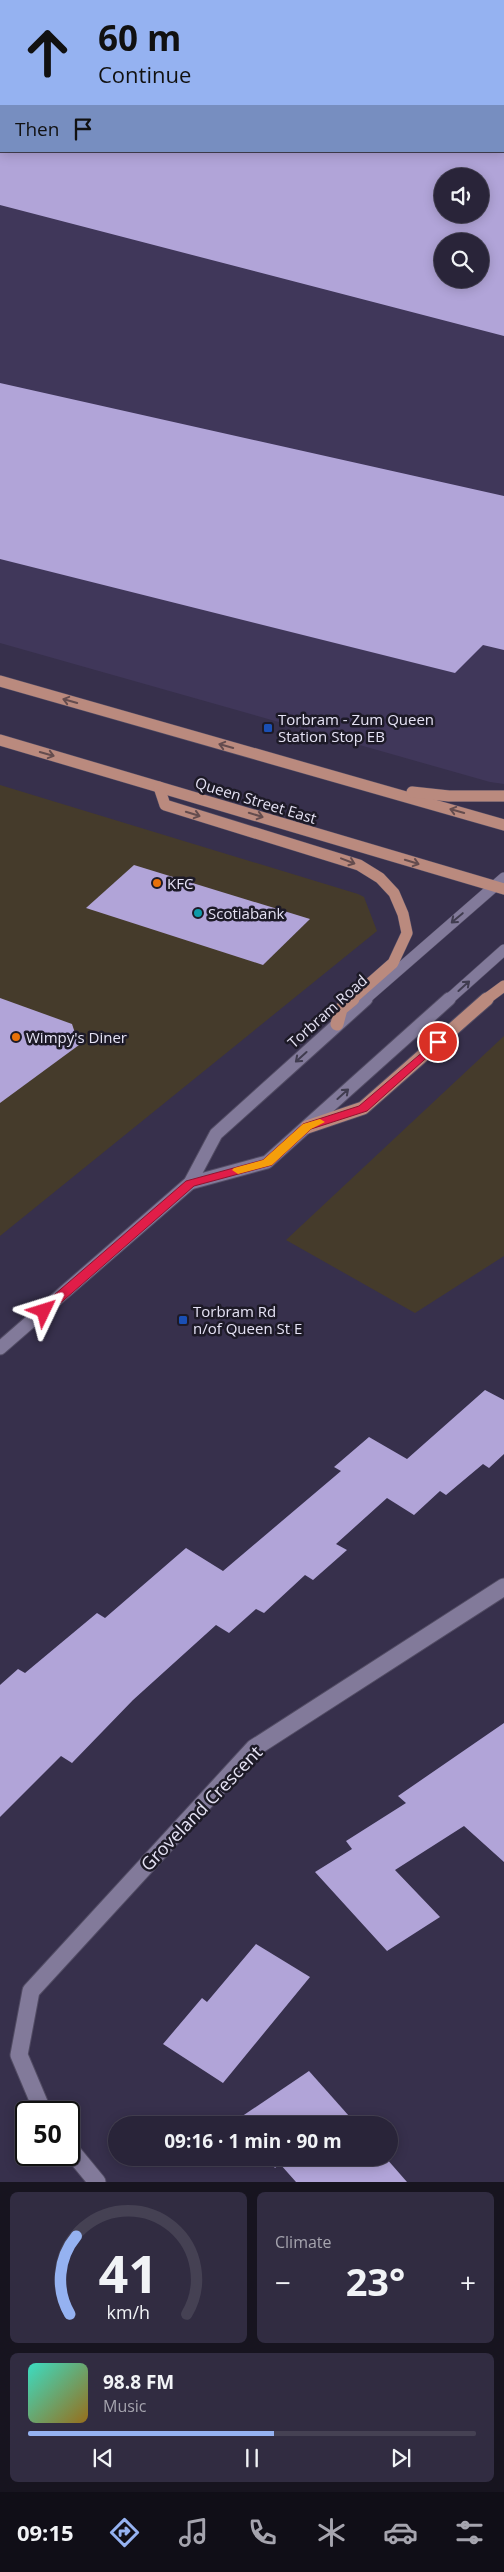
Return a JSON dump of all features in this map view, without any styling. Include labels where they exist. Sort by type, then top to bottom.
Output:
[{"type":"main road","points":[[0,681],[504,825]]},
{"type":"main road","name":"Queen Street East","points":[[0,740],[499,888]]},
{"type":"main road","points":[[273,759],[305,762],[416,793],[449,796],[504,796]]},
{"type":"main road","points":[[159,786],[165,806],[359,865],[380,878],[394,893],[403,914],[407,932],[393,963],[341,1010],[337,1024]]},
{"type":"main road","name":"Torbram Road","points":[[0,1348],[190,1183],[216,1134],[337,1024],[499,888],[504,878]]},
{"type":"main road","name":"Torbram Road","points":[[190,1183],[268,1162],[504,950]]},
{"type":"main road","points":[[307,1127],[363,1108],[498,989],[504,986]]},
{"type":"main road","name":"Groveland Crescent","points":[[38,2101],[19,2055],[31,1991],[254,1748],[504,1587]]},
{"type":"main road","points":[[80,2161],[97,2182]]},
{"type":"shaded area","points":[[0,152],[504,152],[504,784],[490,782],[0,643]]},
{"type":"shaded area","points":[[0,785],[358,894],[364,897],[377,931],[0,1236]]},
{"type":"shaded area","points":[[504,1036],[504,1256],[415,1313],[286,1240]]},
{"type":"building","points":[[0,152],[504,152],[504,336],[0,205]]},
{"type":"building","points":[[0,383],[504,496],[504,650],[483,645],[455,673],[0,559]]},
{"type":"building","name":"Scotiabank","points":[[134,865],[310,919],[263,965],[86,908]]},
{"type":"building","points":[[0,998],[72,1024],[79,1045],[0,1103]]},
{"type":"building","points":[[485,1390],[504,1400],[504,1454],[489,1468],[483,1464],[446,1495],[440,1491],[414,1515],[387,1498],[336,1544],[347,1550],[313,1580],[305,1575],[264,1613],[256,1609],[229,1633],[216,1625],[133,1700],[72,1763],[61,1756],[0,1817],[0,1685],[18,1669],[25,1673],[97,1613],[105,1618],[186,1548],[223,1571],[341,1471],[334,1467],[369,1437],[407,1459]]},
{"type":"building","points":[[504,1723],[504,1862],[464,1826],[395,1870],[440,1917],[387,1951],[315,1872],[352,1849],[346,1841],[406,1803],[398,1796]]},
{"type":"building","points":[[256,1944],[310,1977],[223,2083],[163,2044],[202,1998],[207,2002]]},
{"type":"building","points":[[309,2071],[349,2116],[242,2116]]},
{"type":"building","points":[[282,2166],[393,2166],[407,2182],[296,2182]]},
{"type":"slow traffic","points":[[238,1170],[268,1162],[307,1127],[320,1122]]},
{"type":"place","name":"Torbram - Zum Queen Station Stop EB","points":[[268,728]]},
{"type":"place","name":"KFC","points":[[157,883]]},
{"type":"place","name":"Scotiabank","points":[[198,913]]},
{"type":"place","name":"Wimpy's Diner","points":[[16,1037]]},
{"type":"place","name":"Torbram Rd n/of Queen St E","points":[[183,1320]]},
{"type":"route","points":[[44,1311],[190,1183],[268,1162],[307,1127],[363,1108],[438,1042]]}]
